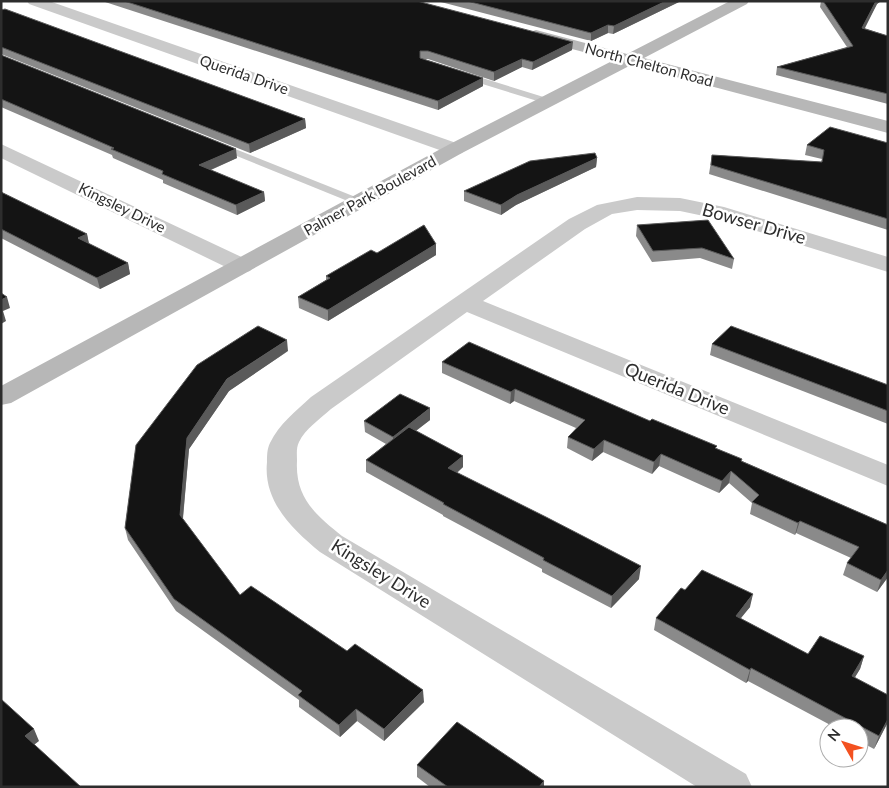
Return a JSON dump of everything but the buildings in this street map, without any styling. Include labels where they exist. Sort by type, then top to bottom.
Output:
[{"type":"main road","name":"Palmer Park Boulevard","points":[[1,397],[455,149],[742,1]]},
{"type":"main road","name":"North Chelton Road","points":[[524,32],[888,127]]},
{"type":"street","name":"Querida Drive","points":[[34,1],[455,149]]},
{"type":"street","name":"Kingsley Drive","points":[[1,150],[242,266]]},
{"type":"street","name":"Bowser Drive","points":[[467,303],[595,213],[616,207],[635,205],[676,205],[726,213],[888,265]]},
{"type":"street","name":"Querida Drive","points":[[467,303],[888,476]]},
{"type":"street","name":"Kingsley Drive","points":[[467,303],[321,403],[300,423],[284,444],[280,467],[283,490],[294,508],[309,526],[331,544],[732,787]]},
{"type":"lane","points":[[453,72],[547,101]]},
{"type":"lane","points":[[212,142],[359,202]]}]
